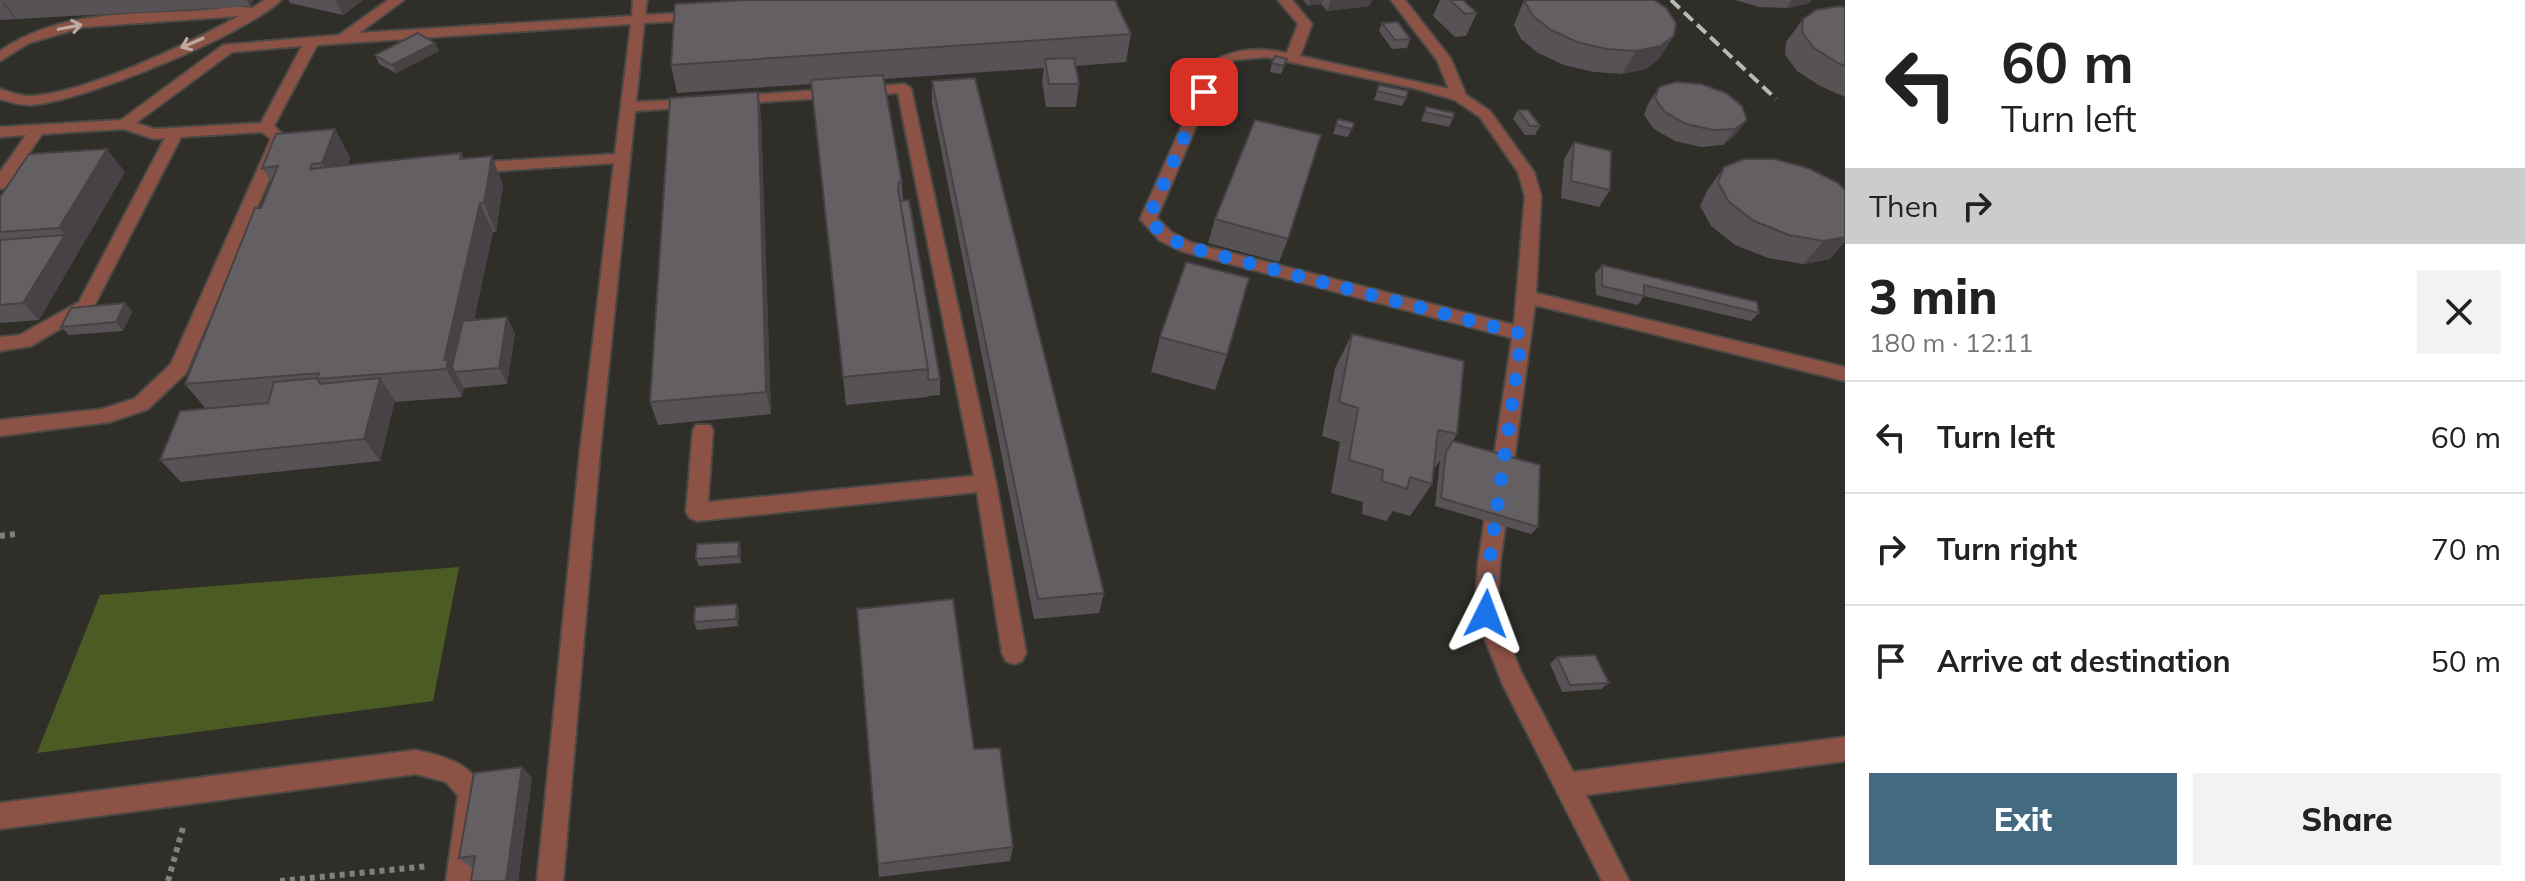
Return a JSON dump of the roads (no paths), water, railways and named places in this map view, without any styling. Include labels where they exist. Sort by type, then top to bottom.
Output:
[{"type":"lane","points":[[344,38],[397,0]]},
{"type":"lane","points":[[1285,0],[1305,24],[1292,58]]},
{"type":"lane","points":[[1398,0],[1444,59],[1460,97]]},
{"type":"lane","points":[[0,57],[11,47],[43,32],[77,25],[268,4]]},
{"type":"lane","points":[[0,93],[12,99],[36,100],[78,90],[205,37],[268,4]]},
{"type":"lane","points":[[550,881],[590,452],[640,9]]},
{"type":"lane","points":[[125,124],[228,48],[640,9],[716,16]]},
{"type":"lane","points":[[266,127],[312,41]]},
{"type":"lane","points":[[1522,334],[1187,247],[1165,236],[1148,219],[1215,66],[1231,56],[1267,53],[1460,97],[1485,114],[1526,172],[1533,196],[1527,297],[1522,334],[1489,564],[1486,614],[1511,677],[1616,881]]},
{"type":"lane","points":[[630,107],[904,88],[986,483],[1014,653]]},
{"type":"lane","points":[[0,132],[125,124],[154,134],[266,127],[279,138],[211,301],[179,368],[141,404],[103,417],[0,428]]},
{"type":"lane","points":[[0,184],[37,130]]},
{"type":"lane","points":[[0,344],[24,341],[86,306],[175,133]]},
{"type":"lane","points":[[444,170],[624,158]]},
{"type":"lane","points":[[1527,297],[1845,374]]},
{"type":"lane","points":[[703,430],[697,512],[986,483]]},
{"type":"lane","points":[[1568,785],[1845,749]]},
{"type":"lane","points":[[0,816],[416,762],[453,772],[471,792],[460,872]]},
{"type":"railway","points":[[1671,0],[1776,99]]}]
